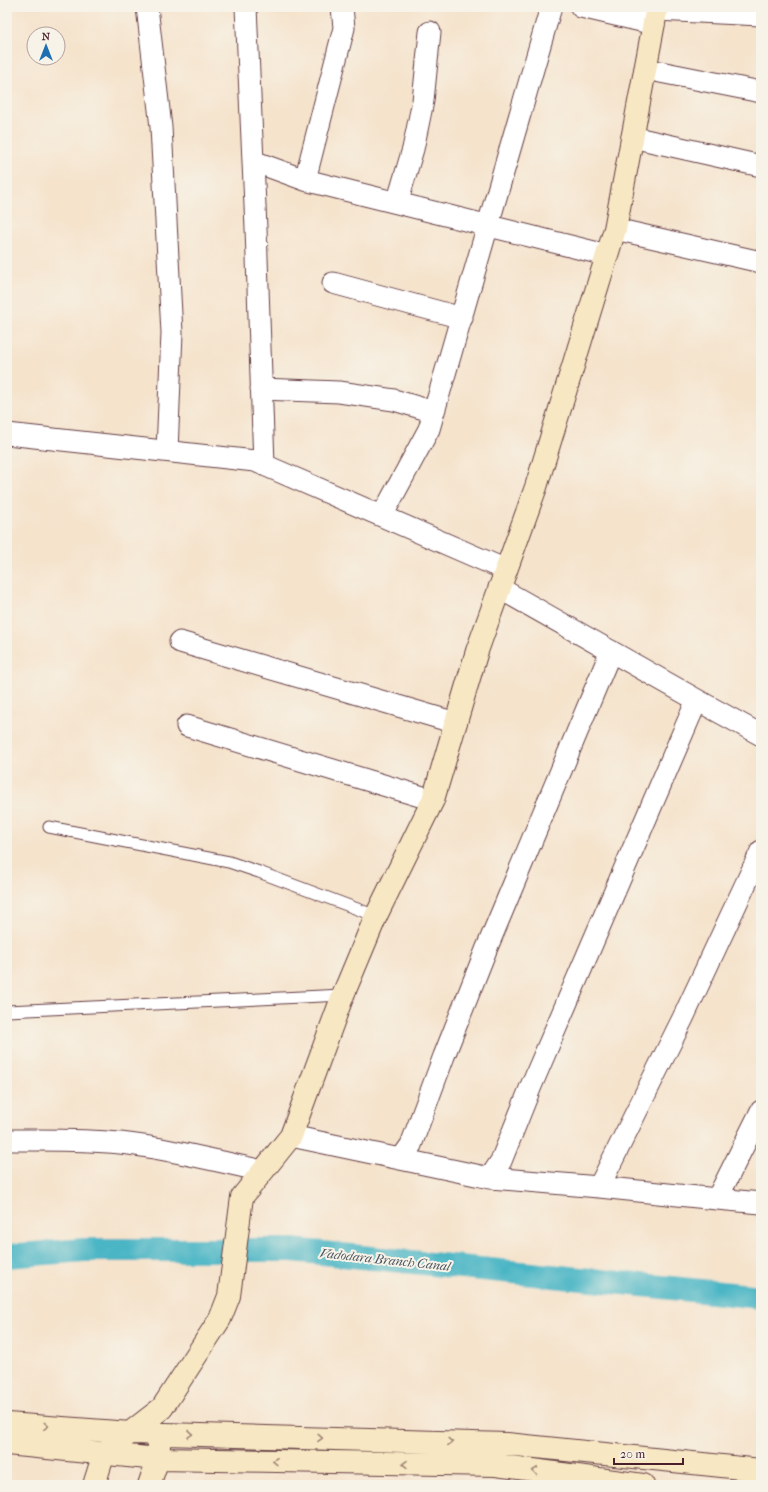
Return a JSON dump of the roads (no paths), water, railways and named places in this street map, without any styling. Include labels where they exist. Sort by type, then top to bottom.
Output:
[{"type":"street","points":[[147,7],[161,127],[172,333],[167,452]]},
{"type":"street","points":[[246,7],[264,465]]},
{"type":"street","points":[[305,180],[344,28],[342,7]]},
{"type":"street","points":[[382,516],[429,429],[489,226],[551,7]]},
{"type":"street","points":[[581,7],[656,14],[761,16]]},
{"type":"street","points":[[94,1485],[104,1453],[162,1408],[220,1319],[229,1296],[242,1197],[291,1136],[343,996],[376,916],[433,800],[477,651],[536,487],[614,229],[656,14]]},
{"type":"street","points":[[397,203],[413,149],[423,100],[430,32]]},
{"type":"street","points":[[645,69],[761,92]]},
{"type":"street","points":[[632,137],[761,166]]},
{"type":"street","points":[[253,161],[305,180],[606,255]]},
{"type":"street","points":[[614,229],[761,262]]},
{"type":"street","points":[[333,282],[462,318]]},
{"type":"street","points":[[261,389],[339,392],[394,400],[434,412]]},
{"type":"street","points":[[7,434],[255,461],[382,516],[502,579],[611,651],[761,735]]},
{"type":"street","points":[[180,642],[456,723]]},
{"type":"street","points":[[401,1160],[411,1145],[486,950],[611,651]]},
{"type":"street","points":[[490,1178],[501,1161],[531,1086],[697,700]]},
{"type":"street","points":[[187,726],[433,800]]},
{"type":"street","points":[[598,1187],[683,1018],[761,851]]},
{"type":"street","points":[[717,1199],[761,1111]]},
{"type":"street","points":[[291,1136],[490,1178],[761,1203]]},
{"type":"street","points":[[7,1140],[120,1143],[162,1149],[263,1171]]},
{"type":"street","points":[[149,1485],[158,1459],[162,1408]]},
{"type":"street","points":[[7,1424],[131,1433],[507,1444],[761,1470]]},
{"type":"street","points":[[7,1444],[158,1459],[496,1465],[643,1485]]},
{"type":"lane","points":[[49,827],[229,862],[376,916]]},
{"type":"lane","points":[[7,1011],[343,996]]},
{"type":"waterway","name":"Vadodara Branch Canal","points":[[7,1256],[84,1250],[292,1250],[761,1297]]}]
